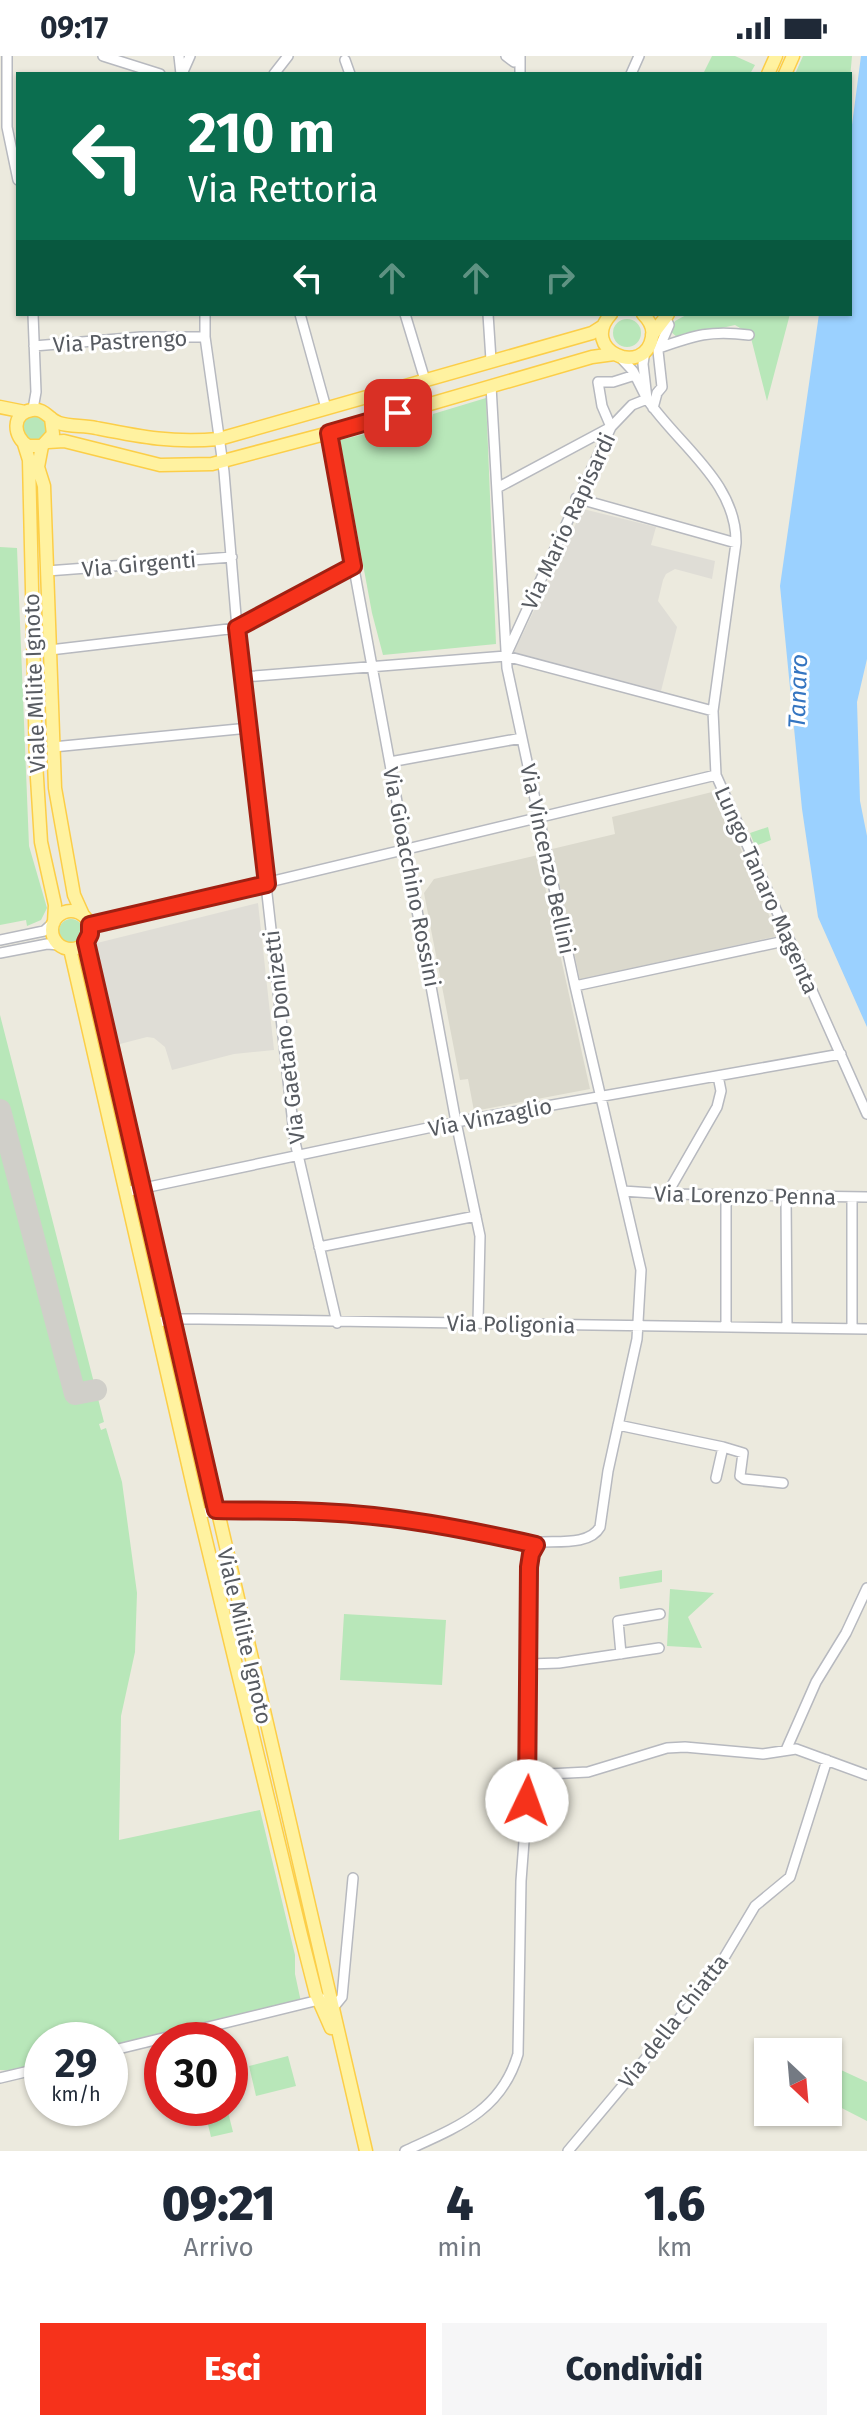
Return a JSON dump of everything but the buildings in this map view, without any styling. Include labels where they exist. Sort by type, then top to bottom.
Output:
[{"type":"main road","points":[[0,407],[45,412],[60,423],[161,441],[219,439],[592,333],[603,326],[610,316]]},
{"type":"main road","points":[[645,316],[650,323],[652,335]]},
{"type":"main road","points":[[3,429],[33,447],[56,440],[169,466],[222,462],[592,357],[635,357],[645,350],[666,316]]},
{"type":"main road","points":[[603,326],[604,343],[617,356]]},
{"type":"main road","points":[[20,439],[17,423],[29,411]]},
{"type":"main road","points":[[45,444],[54,432],[51,418]]},
{"type":"main road","name":"Viale Milite Ignoto","points":[[20,439],[29,457],[37,775],[41,842],[55,905],[54,922]]},
{"type":"main road","name":"Viale Milite Ignoto","points":[[45,444],[38,467],[44,486],[55,788],[74,895],[86,920]]},
{"type":"main road","points":[[66,912],[86,920],[90,934],[78,948],[65,947],[52,934],[54,922],[66,912]]},
{"type":"main road","name":"Viale Milite Ignoto","points":[[86,942],[327,2002]]},
{"type":"main road","name":"Viale Milite Ignoto","points":[[65,947],[200,1514],[366,2151]]},
{"type":"street","points":[[7,56],[7,127],[16,164]]},
{"type":"street","points":[[103,56],[154,72]]},
{"type":"street","points":[[276,72],[288,56]]},
{"type":"street","points":[[345,60],[349,72]]},
{"type":"street","points":[[29,411],[36,392],[33,316]]},
{"type":"street","name":"Via Gaetano Donizetti","points":[[205,316],[237,628],[298,1156],[337,1323]]},
{"type":"street","points":[[301,316],[326,408]]},
{"type":"street","points":[[406,316],[425,380]]},
{"type":"street","points":[[488,316],[491,360]]},
{"type":"street","points":[[650,404],[662,387],[657,361],[669,325],[666,316]]},
{"type":"street","points":[[659,348],[703,333],[719,331],[749,335]]},
{"type":"street","name":"Via Pastrengo","points":[[34,346],[141,337],[205,337]]},
{"type":"street","points":[[645,350],[643,364],[650,404]]},
{"type":"street","name":"Lungo Tanaro Magenta","points":[[617,356],[635,375],[650,404],[718,483],[726,498],[736,543],[713,711],[716,775],[867,1114]]},
{"type":"street","points":[[497,488],[611,427],[602,406],[598,382],[613,382],[635,375]]},
{"type":"street","name":"Via Vincenzo Bellini","points":[[491,386],[506,656],[575,986],[641,1266],[639,1326],[598,1530],[588,1537],[536,1545]]},
{"type":"street","name":"Via Mario Rapisardi","points":[[506,656],[611,427],[632,405],[650,404]]},
{"type":"street","points":[[89,449],[90,436],[98,428]]},
{"type":"street","name":"Via Gioacchino Rossini","points":[[329,433],[476,1216],[481,1260],[478,1323]]},
{"type":"street","points":[[576,498],[736,543]]},
{"type":"street","name":"Via Girgenti","points":[[47,571],[232,557]]},
{"type":"street","points":[[50,650],[237,628],[353,566]]},
{"type":"street","points":[[243,677],[506,656],[713,711]]},
{"type":"street","points":[[53,747],[249,728]]},
{"type":"street","points":[[390,762],[522,738]]},
{"type":"street","points":[[86,920],[267,884],[716,775]]},
{"type":"street","points":[[0,940],[44,931],[54,922]]},
{"type":"street","points":[[575,986],[789,940]]},
{"type":"street","points":[[0,953],[47,944],[65,947]]},
{"type":"street","name":"Via Vinzaglio","points":[[125,1192],[456,1122],[841,1054]]},
{"type":"street","points":[[667,1194],[717,1107],[721,1091],[718,1076]]},
{"type":"street","name":"Via Lorenzo Penna","points":[[623,1191],[867,1197]]},
{"type":"street","points":[[726,1195],[726,1326]]},
{"type":"street","points":[[786,1196],[787,1327]]},
{"type":"street","points":[[852,1197],[852,1329]]},
{"type":"street","points":[[319,1247],[476,1216]]},
{"type":"street","name":"Via Poligonia","points":[[155,1323],[172,1319],[867,1329]]},
{"type":"street","points":[[618,1425],[743,1453],[740,1476],[783,1483]]},
{"type":"street","points":[[716,1478],[723,1447]]},
{"type":"street","points":[[200,1514],[216,1510],[367,1515],[469,1530],[536,1545],[529,1567],[529,1775],[521,1881],[518,2054],[512,2074],[480,2113],[405,2151]]},
{"type":"street","points":[[786,1750],[816,1682],[846,1633],[867,1588]]},
{"type":"street","points":[[621,1654],[618,1621],[660,1614]]},
{"type":"street","points":[[529,1664],[559,1663],[659,1648]]},
{"type":"street","points":[[529,1775],[588,1772],[674,1747],[763,1754],[801,1750],[867,1775]]},
{"type":"street","name":"Via della Chiatta","points":[[568,2151],[709,1983],[755,1906],[790,1877],[827,1760]]},
{"type":"street","points":[[128,2047],[342,1997],[353,1878]]},
{"type":"street","points":[[0,2078],[24,2072]]},
{"type":"shaded area","points":[[583,509],[656,527],[651,545],[715,561],[712,579],[675,569],[663,580],[658,601],[677,627],[661,691],[514,652]]},
{"type":"shaded area","points":[[716,791],[778,936],[580,980],[552,849],[615,834],[612,817]]},
{"type":"shaded area","points":[[538,855],[590,1089],[474,1111],[468,1079],[460,1080],[424,893],[434,879]]},
{"type":"shaded area","points":[[258,903],[274,1050],[234,1054],[172,1070],[165,1047],[154,1038],[116,1045],[93,944]]},
{"type":"green space","points":[[712,56],[735,56],[755,65],[751,72],[704,72]]},
{"type":"green space","points":[[803,56],[852,56],[851,72],[796,72]]},
{"type":"green space","points":[[684,316],[789,316],[767,401],[750,334],[735,325],[678,338],[670,331],[675,321]]},
{"type":"green space","points":[[627,319],[637,323],[641,333],[637,343],[627,347],[617,343],[613,333],[617,323]]},
{"type":"green space","points":[[486,398],[496,644],[383,655],[372,613],[340,440],[378,431],[382,426],[432,418],[433,414]]},
{"type":"green space","points":[[35,415],[44,419],[48,428],[44,437],[35,441],[26,437],[22,428],[26,419]]},
{"type":"green space","points":[[0,547],[17,548],[29,846],[47,908],[41,920],[27,926],[26,920],[0,925]]},
{"type":"green space","points":[[768,827],[771,840],[755,846],[750,833]]},
{"type":"green space","points":[[71,919],[82,926],[83,931],[76,942],[71,943],[60,936],[59,931],[66,920]]},
{"type":"green space","points":[[0,1015],[104,1422],[99,1424],[101,1430],[106,1428],[122,1482],[137,1593],[135,1652],[121,1716],[119,1840],[260,1810],[295,1955],[295,1974],[301,2002],[220,2022],[144,2022],[144,2041],[128,2045],[128,2022],[24,2022],[24,2069],[0,2070]]},
{"type":"green space","points":[[662,1570],[662,1582],[620,1589],[619,1577]]},
{"type":"green space","points":[[670,1589],[714,1593],[688,1617],[702,1648],[667,1646]]},
{"type":"green space","points":[[344,1614],[446,1620],[442,1685],[340,1680]]},
{"type":"green space","points":[[288,2056],[296,2086],[256,2096],[249,2066]]},
{"type":"green space","points":[[842,2070],[867,2082],[867,2121],[842,2108]]},
{"type":"green space","points":[[208,2126],[232,2126],[233,2132],[211,2137]]},
{"type":"water","name":"Tanaro","points":[[861,56],[867,56],[867,659],[857,702],[860,801],[867,836],[867,1027],[818,917],[802,809],[780,586],[819,316],[852,316],[852,125]]},
{"type":"taxiway","points":[[0,1110],[75,1394],[96,1390]]},
{"type":"route","points":[[398,413],[329,433],[353,566],[237,628],[267,884],[90,925],[86,942],[216,1510],[367,1515],[469,1530],[536,1545],[529,1567],[527,1801]]}]
